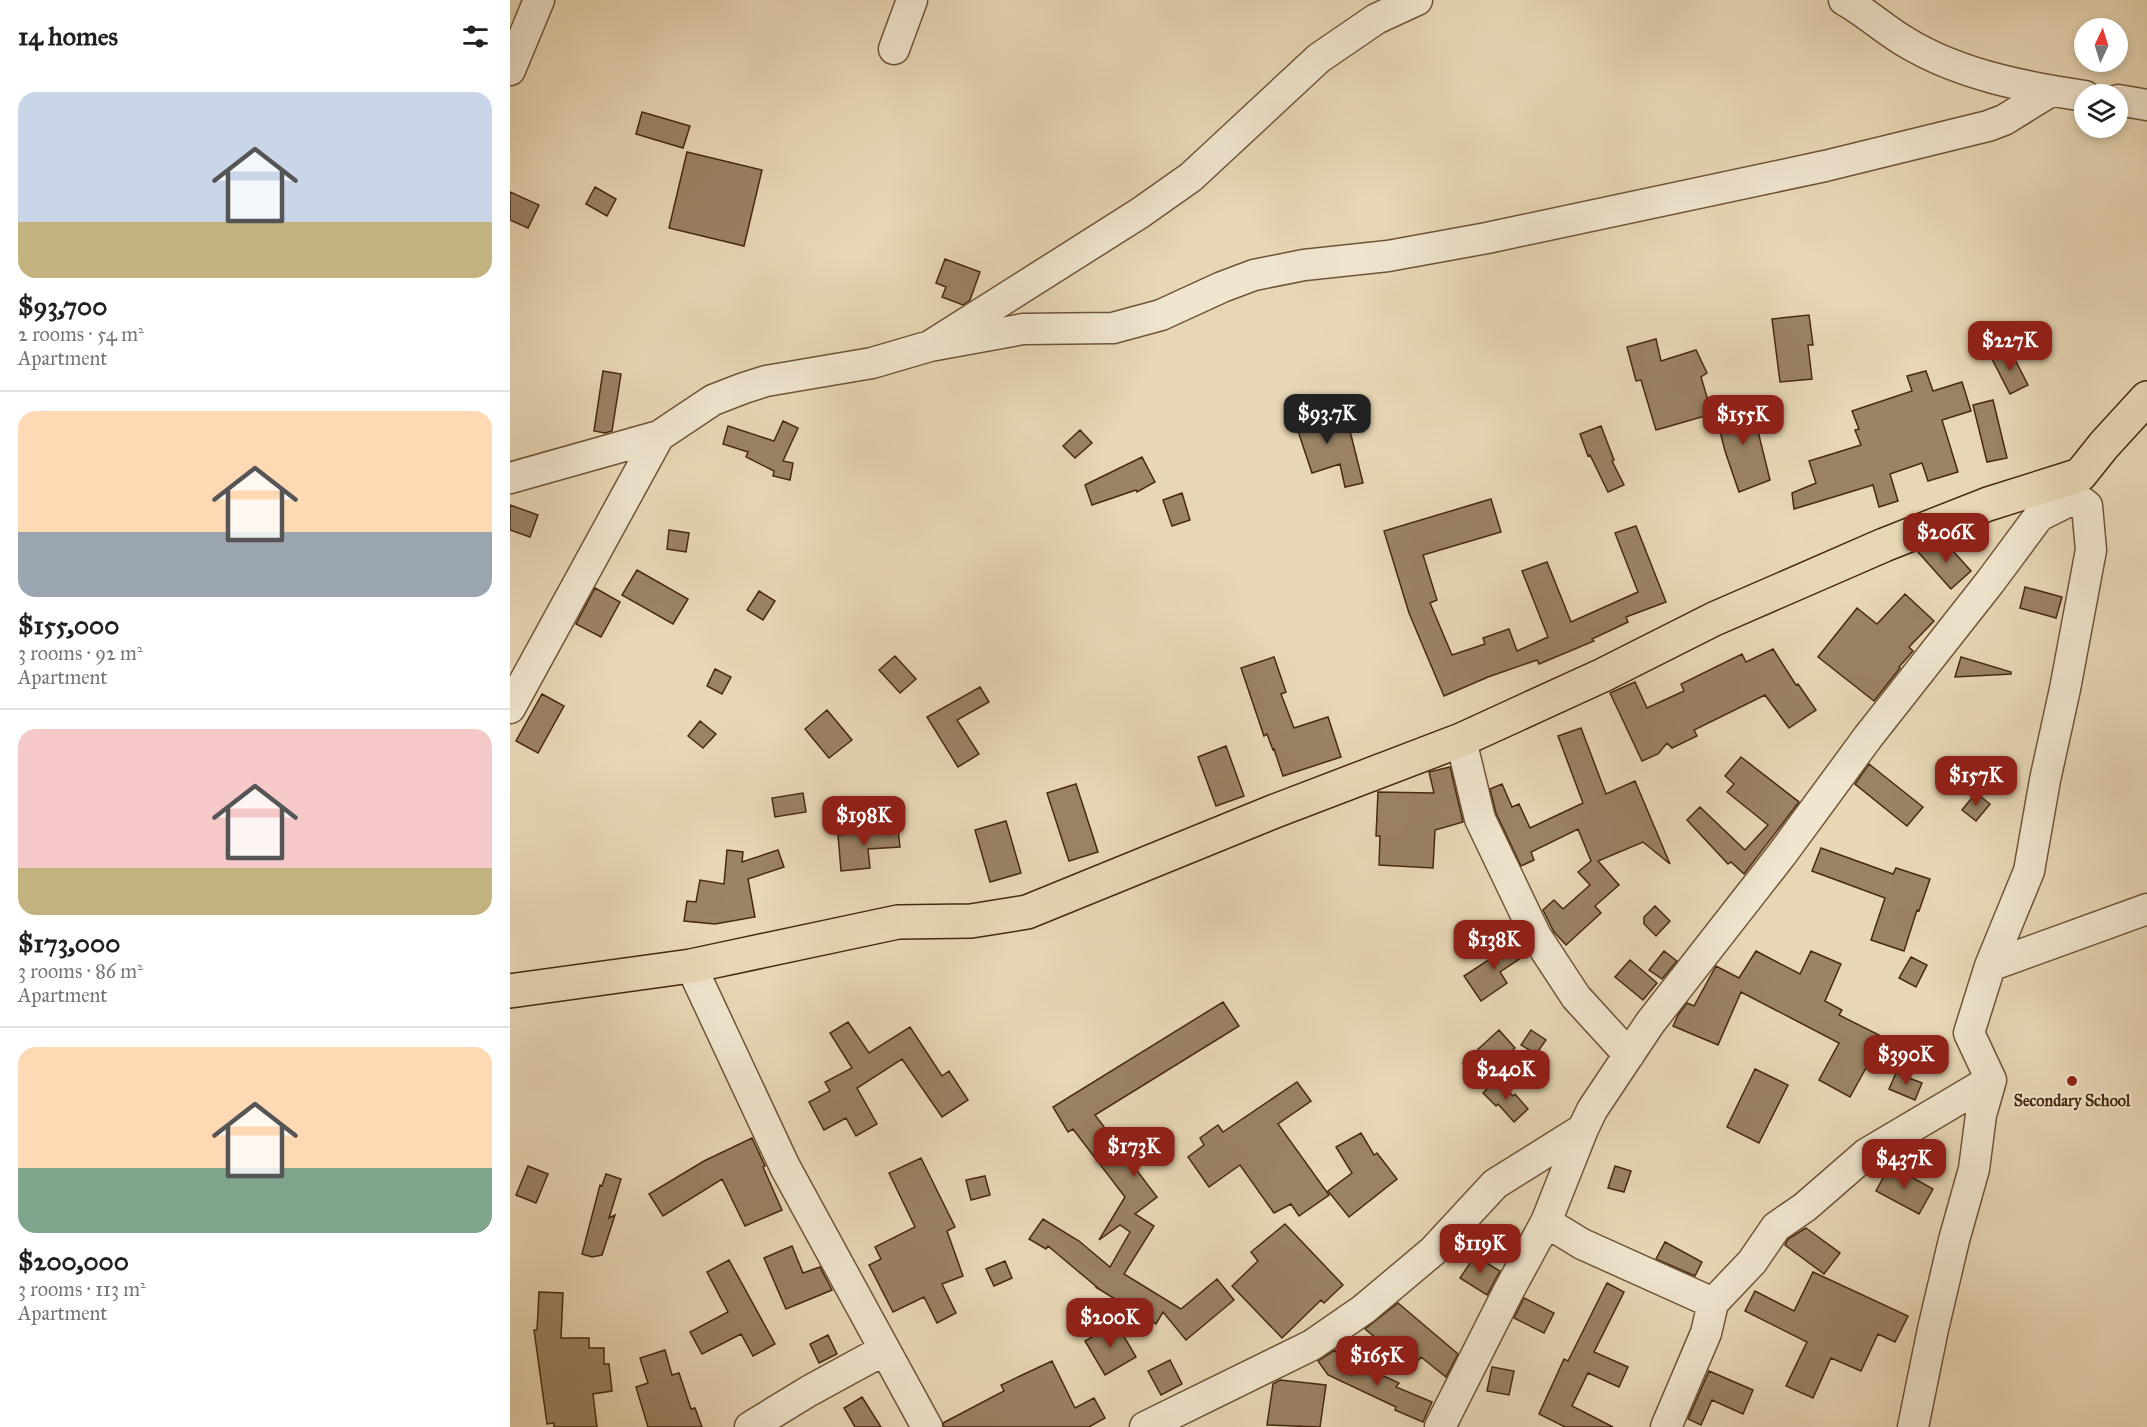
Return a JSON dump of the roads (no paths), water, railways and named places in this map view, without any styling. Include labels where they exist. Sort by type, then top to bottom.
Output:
[{"type":"main road","points":[[510,991],[691,966],[898,922],[971,921],[1027,912],[1275,811],[1461,740],[1603,675],[1714,619],[1884,545],[1989,504],[2075,488],[2104,445],[2147,398]]},
{"type":"street","points":[[510,70],[539,0]]},
{"type":"street","points":[[894,49],[912,0]]},
{"type":"street","points":[[930,346],[1140,213],[1191,177],[1319,58],[1376,19],[1417,0]]},
{"type":"street","points":[[1844,0],[1906,43],[1947,64],[1966,71],[2074,94]]},
{"type":"street","points":[[510,478],[659,436],[713,400],[766,381],[873,363],[930,346],[1023,329],[1113,328],[1161,315],[1254,275],[1304,265],[1388,256],[1486,238],[1825,166],[1988,126],[2004,120],[2051,91]]},
{"type":"street","points":[[2128,102],[2147,105]]},
{"type":"street","points":[[510,708],[659,436]]},
{"type":"street","points":[[1913,1427],[1938,1307],[1974,1169],[1979,1124],[1991,1080],[1969,1033],[1990,966],[2029,871],[2091,550],[2087,506],[2082,502],[2068,502],[2075,488]]},
{"type":"street","points":[[1440,1427],[1546,1222],[1592,1110],[1650,1023],[1734,917],[1868,737],[2039,516],[2075,488]]},
{"type":"street","points":[[1461,740],[1480,819],[1536,936],[1576,997],[1629,1055]]},
{"type":"street","points":[[1990,966],[2147,909]]},
{"type":"street","points":[[691,966],[785,1167],[927,1427]]},
{"type":"street","points":[[1666,1427],[1706,1333],[1713,1303],[1752,1262],[1776,1227],[1805,1207],[1866,1154],[1991,1080]]},
{"type":"street","points":[[1145,1427],[1321,1339],[1364,1309],[1433,1251],[1496,1184],[1583,1129]]},
{"type":"street","points":[[1546,1222],[1582,1244],[1713,1303]]},
{"type":"street","points":[[750,1427],[809,1391],[884,1350]]},
{"type":"place","name":"Secondary School","points":[[2072,1081]]}]
